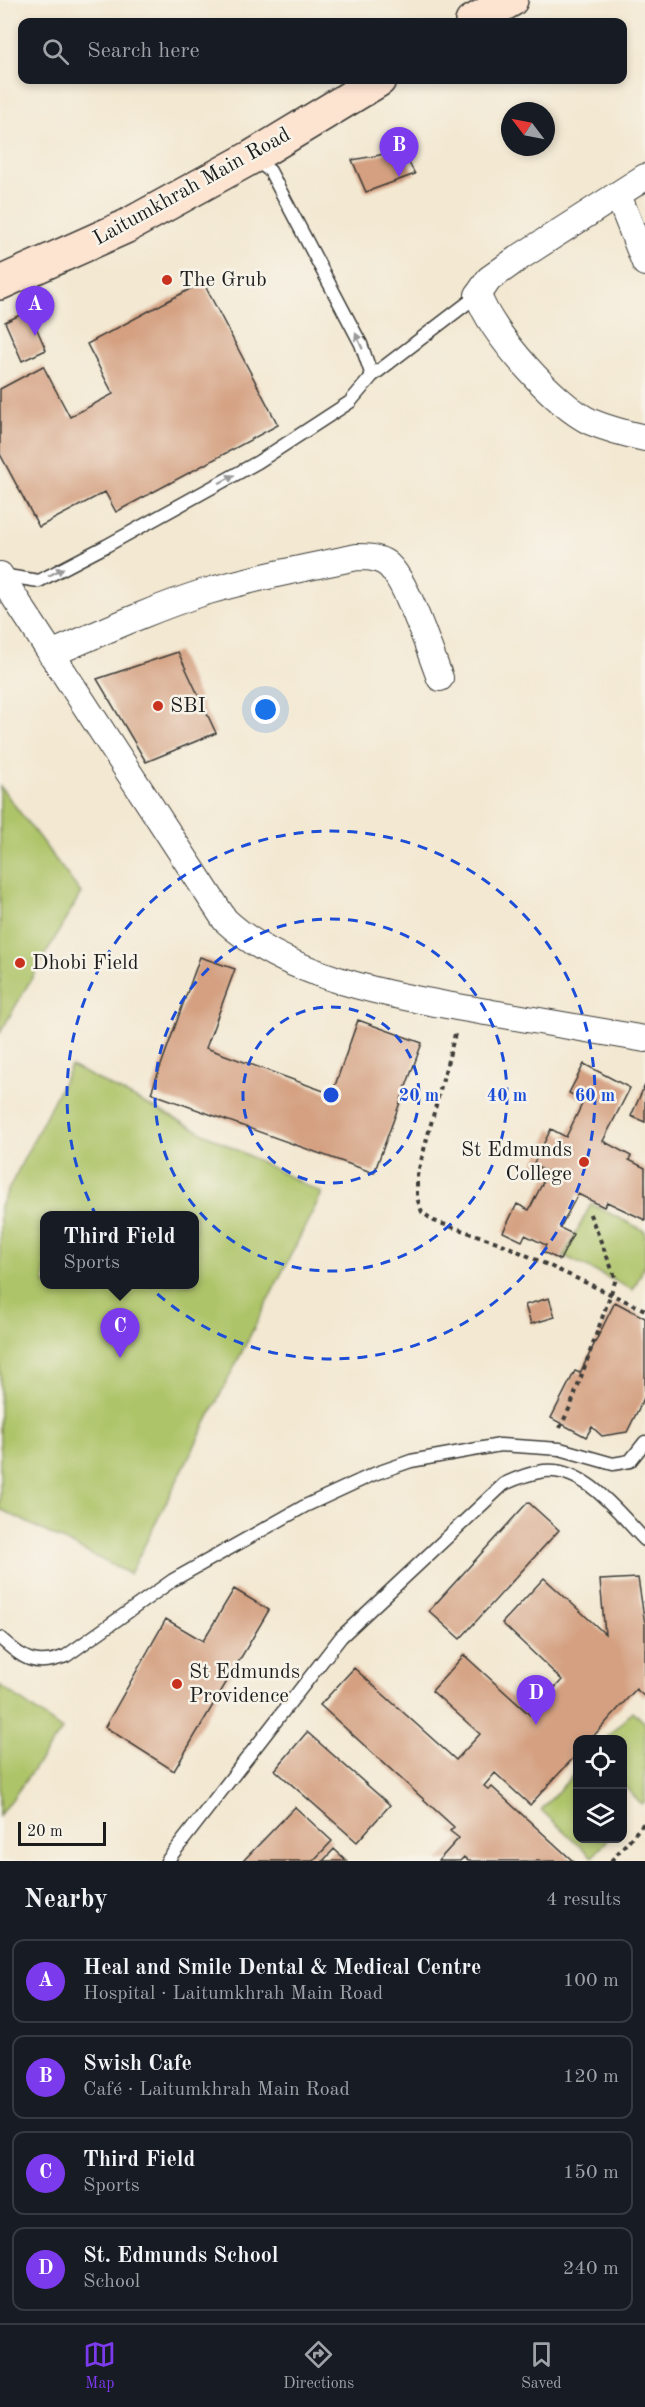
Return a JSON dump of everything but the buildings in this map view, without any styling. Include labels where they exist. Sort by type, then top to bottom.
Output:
[{"type":"street","points":[[479,18],[511,0]]},
{"type":"street","name":"Laitumkhrah Main Road","points":[[0,282],[125,228],[252,157],[372,84]]},
{"type":"street","points":[[645,177],[517,259],[489,279],[478,296],[484,312],[505,341],[563,404],[591,422],[645,438]]},
{"type":"street","points":[[618,195],[645,263]]},
{"type":"street","points":[[51,654],[166,605],[205,592],[266,576],[357,557],[372,557],[386,562],[399,576],[440,678]]},
{"type":"street","points":[[0,575],[225,920],[241,935],[290,962],[394,996],[645,1039]]},
{"type":"lane","points":[[252,157],[270,171],[361,344],[372,376]]},
{"type":"lane","points":[[0,575],[39,581],[258,462],[350,402],[372,376],[478,296]]},
{"type":"lane","points":[[0,1638],[29,1660],[46,1663],[66,1656],[172,1580],[305,1506],[374,1474],[422,1459],[500,1445],[551,1448],[613,1464],[630,1461],[645,1442]]},
{"type":"lane","points":[[167,1861],[341,1637],[504,1484],[526,1474],[547,1470],[567,1474],[584,1482],[645,1540]]},
{"type":"path","points":[[462,1008],[417,1176],[417,1198],[422,1212],[434,1221],[500,1243],[645,1310]]},
{"type":"path","points":[[551,1448],[571,1405],[616,1279],[589,1212]]},
{"type":"path","points":[[611,1861],[645,1822]]},
{"type":"green space","name":"Dhobi Field","points":[[0,786],[81,893],[0,1033]]},
{"type":"green space","points":[[71,1066],[322,1193],[130,1574],[0,1509],[0,1206]]},
{"type":"green space","points":[[591,1204],[645,1231],[645,1265],[633,1290],[564,1256]]},
{"type":"green space","points":[[0,1685],[62,1730],[0,1816]]},
{"type":"green space","points":[[633,1711],[645,1723],[645,1801],[642,1804],[627,1789],[627,1735],[610,1735]]},
{"type":"green space","points":[[573,1775],[573,1839],[541,1810]]},
{"type":"green space","points":[[577,1843],[605,1843],[592,1857]]},
{"type":"place","name":"Swish Cafe","points":[[399,177]]},
{"type":"place","name":"The Grub","points":[[167,280]]},
{"type":"place","name":"Heal and Smile Dental & Medical Centre","points":[[35,336]]},
{"type":"place","name":"SBI","points":[[158,706]]},
{"type":"place","name":"Dhobi Field","points":[[20,963]]},
{"type":"place","name":"St Edmunds College","points":[[584,1162]]},
{"type":"place","name":"Third Field","points":[[120,1358]]},
{"type":"place","name":"St Edmunds Providence","points":[[177,1684]]},
{"type":"place","name":"St. Edmunds School","points":[[536,1725]]}]
